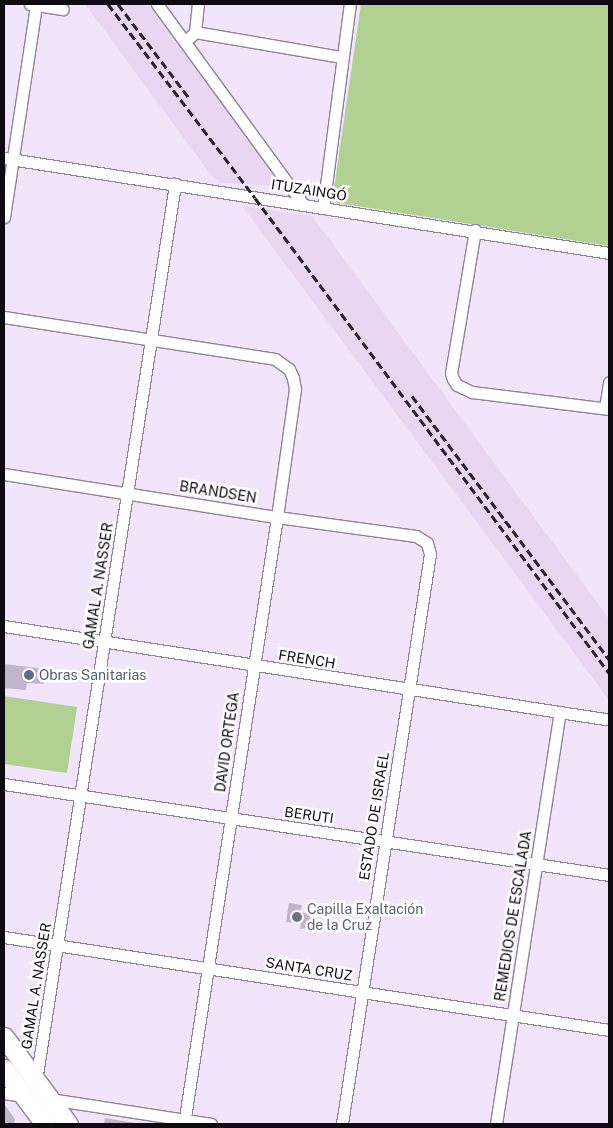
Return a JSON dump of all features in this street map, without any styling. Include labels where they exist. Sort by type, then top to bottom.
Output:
[{"type":"highway","points":[[4,1037],[68,1124]]},
{"type":"highway","points":[[4,1069],[29,1109],[45,1124]]},
{"type":"street","points":[[4,217],[8,158],[33,4],[63,9]]},
{"type":"street","points":[[157,4],[303,204]]},
{"type":"street","points":[[186,42],[194,32],[198,4]]},
{"type":"street","points":[[323,208],[350,4]]},
{"type":"street","points":[[194,32],[342,57]]},
{"type":"street","name":"ITUZAINGÓ","points":[[8,158],[609,252]]},
{"type":"street","name":"GAMAL A. NASSER","points":[[36,1081],[175,184]]},
{"type":"street","points":[[475,230],[451,373],[457,385],[472,392],[607,409],[609,382]]},
{"type":"street","points":[[4,317],[151,340]]},
{"type":"street","name":"DAVID ORTEGA","points":[[151,340],[275,359],[289,369],[295,389],[278,516],[253,666],[184,1122]]},
{"type":"street","name":"BRANDSEN","points":[[4,474],[416,536],[427,543]]},
{"type":"street","name":"ESTADO DE ISRAEL","points":[[342,1124],[430,554],[427,543]]},
{"type":"street","name":"FRENCH","points":[[4,626],[253,666],[606,719]]},
{"type":"street","name":"REMEDIOS DE ESCALADA","points":[[496,1124],[560,712]]},
{"type":"street","name":"BERUTI","points":[[4,784],[609,875]]},
{"type":"street","name":"SANTA CRUZ","points":[[4,938],[609,1030]]},
{"type":"street","points":[[4,1093],[29,1109]]},
{"type":"street","points":[[50,1099],[184,1122],[211,1124]]},
{"type":"shaded area","points":[[85,4],[148,4],[284,186],[221,183],[211,175]]},
{"type":"shaded area","points":[[242,206],[312,216],[609,619],[609,700]]},
{"type":"green space","points":[[361,4],[609,4],[609,246],[332,202]]},
{"type":"green space","points":[[4,696],[77,707],[67,773],[4,764]]},
{"type":"building","points":[[4,664],[45,669],[44,684],[27,683],[26,690],[4,688]]},
{"type":"building","points":[[289,903],[302,905],[300,912],[311,914],[309,928],[300,929],[301,924],[286,922]]},
{"type":"building","points":[[4,1104],[15,1119],[14,1124],[4,1124]]},
{"type":"building","points":[[105,1118],[135,1123],[135,1124],[104,1124]]},
{"type":"railway","points":[[108,4],[609,673]]},
{"type":"railway","points":[[118,4],[189,98]]},
{"type":"railway","points":[[412,396],[609,659]]},
{"type":"place","name":"Obras Sanitarias","points":[[29,675]]},
{"type":"place","name":"Capilla Exaltación de la Cruz","points":[[297,917]]}]
